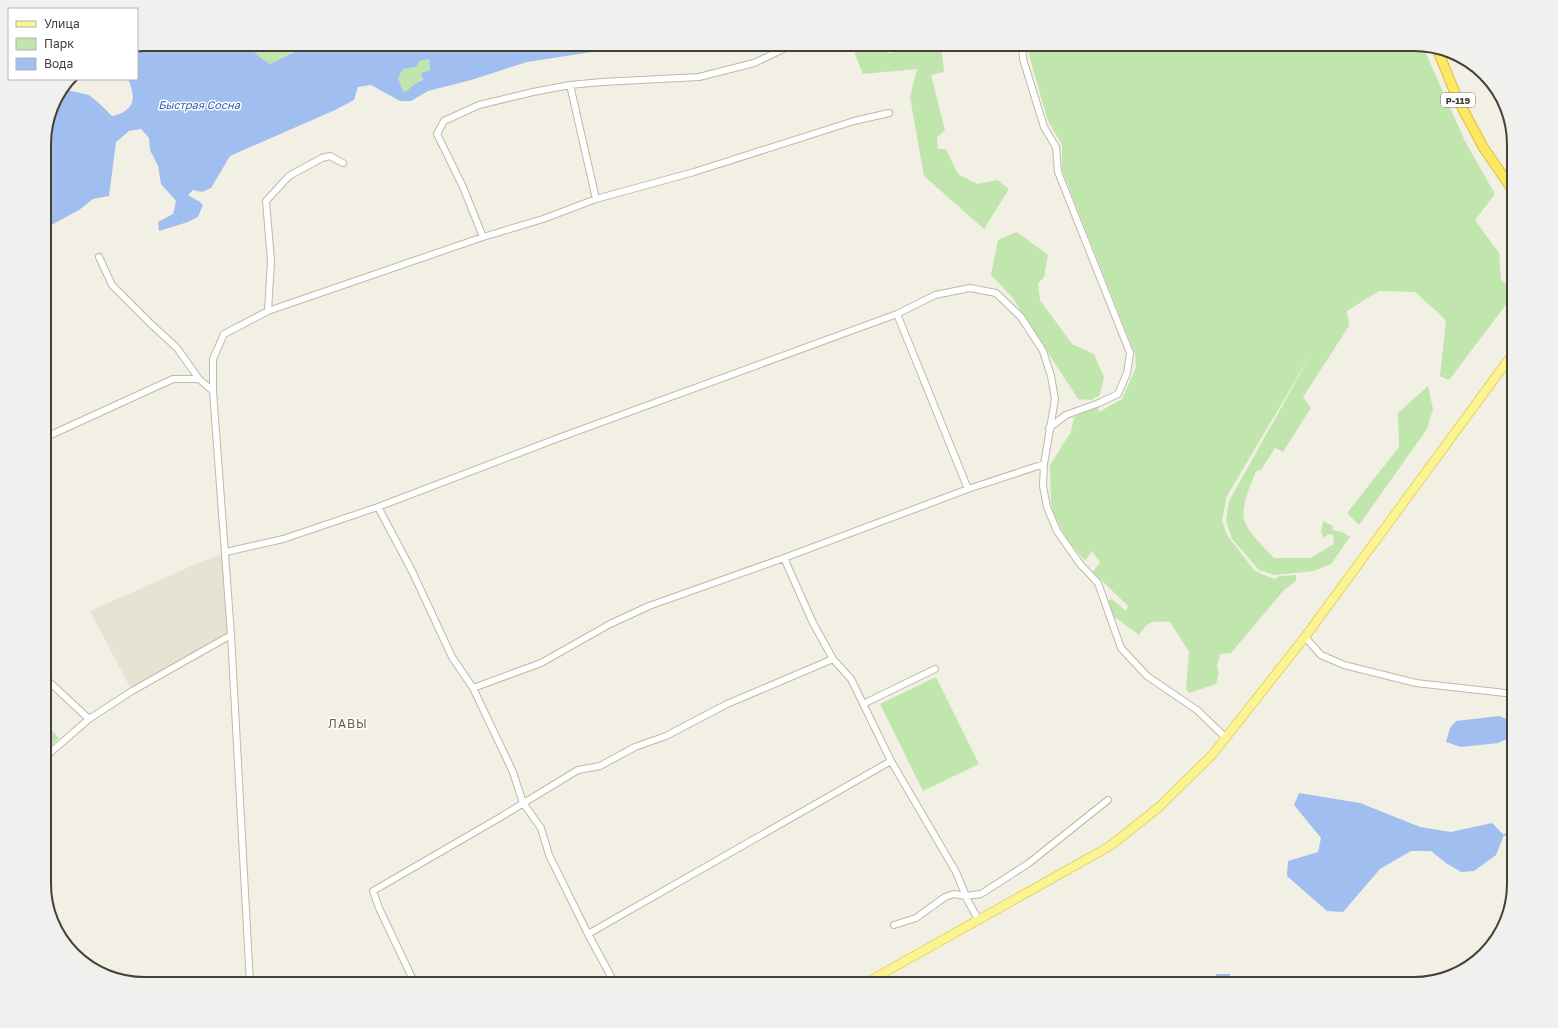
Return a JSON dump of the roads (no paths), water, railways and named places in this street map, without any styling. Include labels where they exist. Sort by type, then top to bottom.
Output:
[{"type":"highway","name":"Р-119","points":[[1439,54],[1457,98],[1483,147],[1507,182]]},
{"type":"main road","points":[[877,977],[979,921],[1110,846],[1158,808],[1212,755],[1305,637],[1507,362]]},
{"type":"street","points":[[483,237],[463,187],[437,134],[444,121],[478,105],[533,92],[570,85],[602,82],[699,77],[754,63],[779,51]]},
{"type":"street","points":[[1022,51],[1023,59],[1044,127],[1056,147],[1058,172],[1130,353],[1128,373],[1118,394],[1099,403],[1066,415],[1049,428]]},
{"type":"street","points":[[570,85],[596,199]]},
{"type":"street","points":[[250,977],[226,552],[213,391],[213,359],[224,334],[268,311],[483,237],[543,219],[596,199],[694,172],[854,121],[889,113]]},
{"type":"street","points":[[268,311],[271,261],[266,201],[289,176],[322,158],[330,156],[343,163]]},
{"type":"street","points":[[99,257],[112,285],[177,348],[199,379],[213,391]]},
{"type":"street","points":[[226,552],[283,539],[378,507],[561,437],[897,314],[935,295],[970,288],[996,293],[1021,316],[1043,352],[1055,399],[1044,464],[1043,486],[1047,507],[1057,531],[1080,564],[1098,583],[1121,648],[1147,676],[1197,710],[1226,738]]},
{"type":"street","points":[[897,314],[968,489]]},
{"type":"street","points":[[51,435],[173,379],[199,379]]},
{"type":"street","points":[[473,688],[541,663],[610,624],[649,606],[784,558],[968,489],[1044,464]]},
{"type":"street","points":[[378,507],[412,571],[452,656],[473,688],[513,772],[523,803],[540,828],[549,855],[610,977]]},
{"type":"street","points":[[784,558],[813,624],[833,659],[851,679],[891,761],[956,872],[979,921]]},
{"type":"street","points":[[51,752],[89,719],[138,687],[231,635]]},
{"type":"street","points":[[1305,637],[1321,655],[1344,665],[1416,683],[1507,693]]},
{"type":"street","points":[[412,977],[379,908],[373,890],[578,770],[600,766],[635,747],[666,736],[727,704],[833,659]]},
{"type":"street","points":[[863,704],[935,669]]},
{"type":"street","points":[[51,684],[89,719]]},
{"type":"street","points":[[588,934],[891,761]]},
{"type":"street","points":[[894,925],[916,918],[945,897],[954,894],[966,896],[981,894],[1029,863],[1108,800]]},
{"type":"water","name":"Быстрая Сосна","points":[[143,51],[254,51],[270,64],[297,51],[598,51],[527,62],[471,80],[428,91],[411,101],[400,101],[371,85],[358,87],[354,100],[335,110],[230,156],[211,188],[202,192],[193,190],[188,195],[203,205],[198,217],[188,222],[159,231],[158,222],[173,214],[176,201],[161,184],[158,166],[150,150],[149,138],[141,129],[129,131],[116,142],[109,196],[93,199],[79,210],[51,225],[51,138],[54,120],[63,97],[68,90],[89,95],[112,116],[125,111],[132,103],[133,98],[128,80],[138,80],[138,53]],"holes":[[[429,59],[430,70],[421,73],[423,80],[415,84],[404,93],[398,78],[403,69],[416,67],[420,61]]]},
{"type":"water","points":[[1499,716],[1507,719],[1507,739],[1498,743],[1461,747],[1446,742],[1450,728],[1456,721]]},
{"type":"water","points":[[1299,793],[1360,803],[1420,827],[1451,832],[1492,823],[1504,835],[1496,855],[1474,871],[1461,872],[1446,863],[1431,851],[1411,851],[1380,869],[1343,912],[1327,911],[1287,876],[1288,861],[1318,852],[1321,838],[1294,805]]},
{"type":"water","points":[[1217,974],[1230,974],[1230,977],[1215,977]]},
{"type":"district","name":"ЛАВЫ","points":[[348,723]]}]
